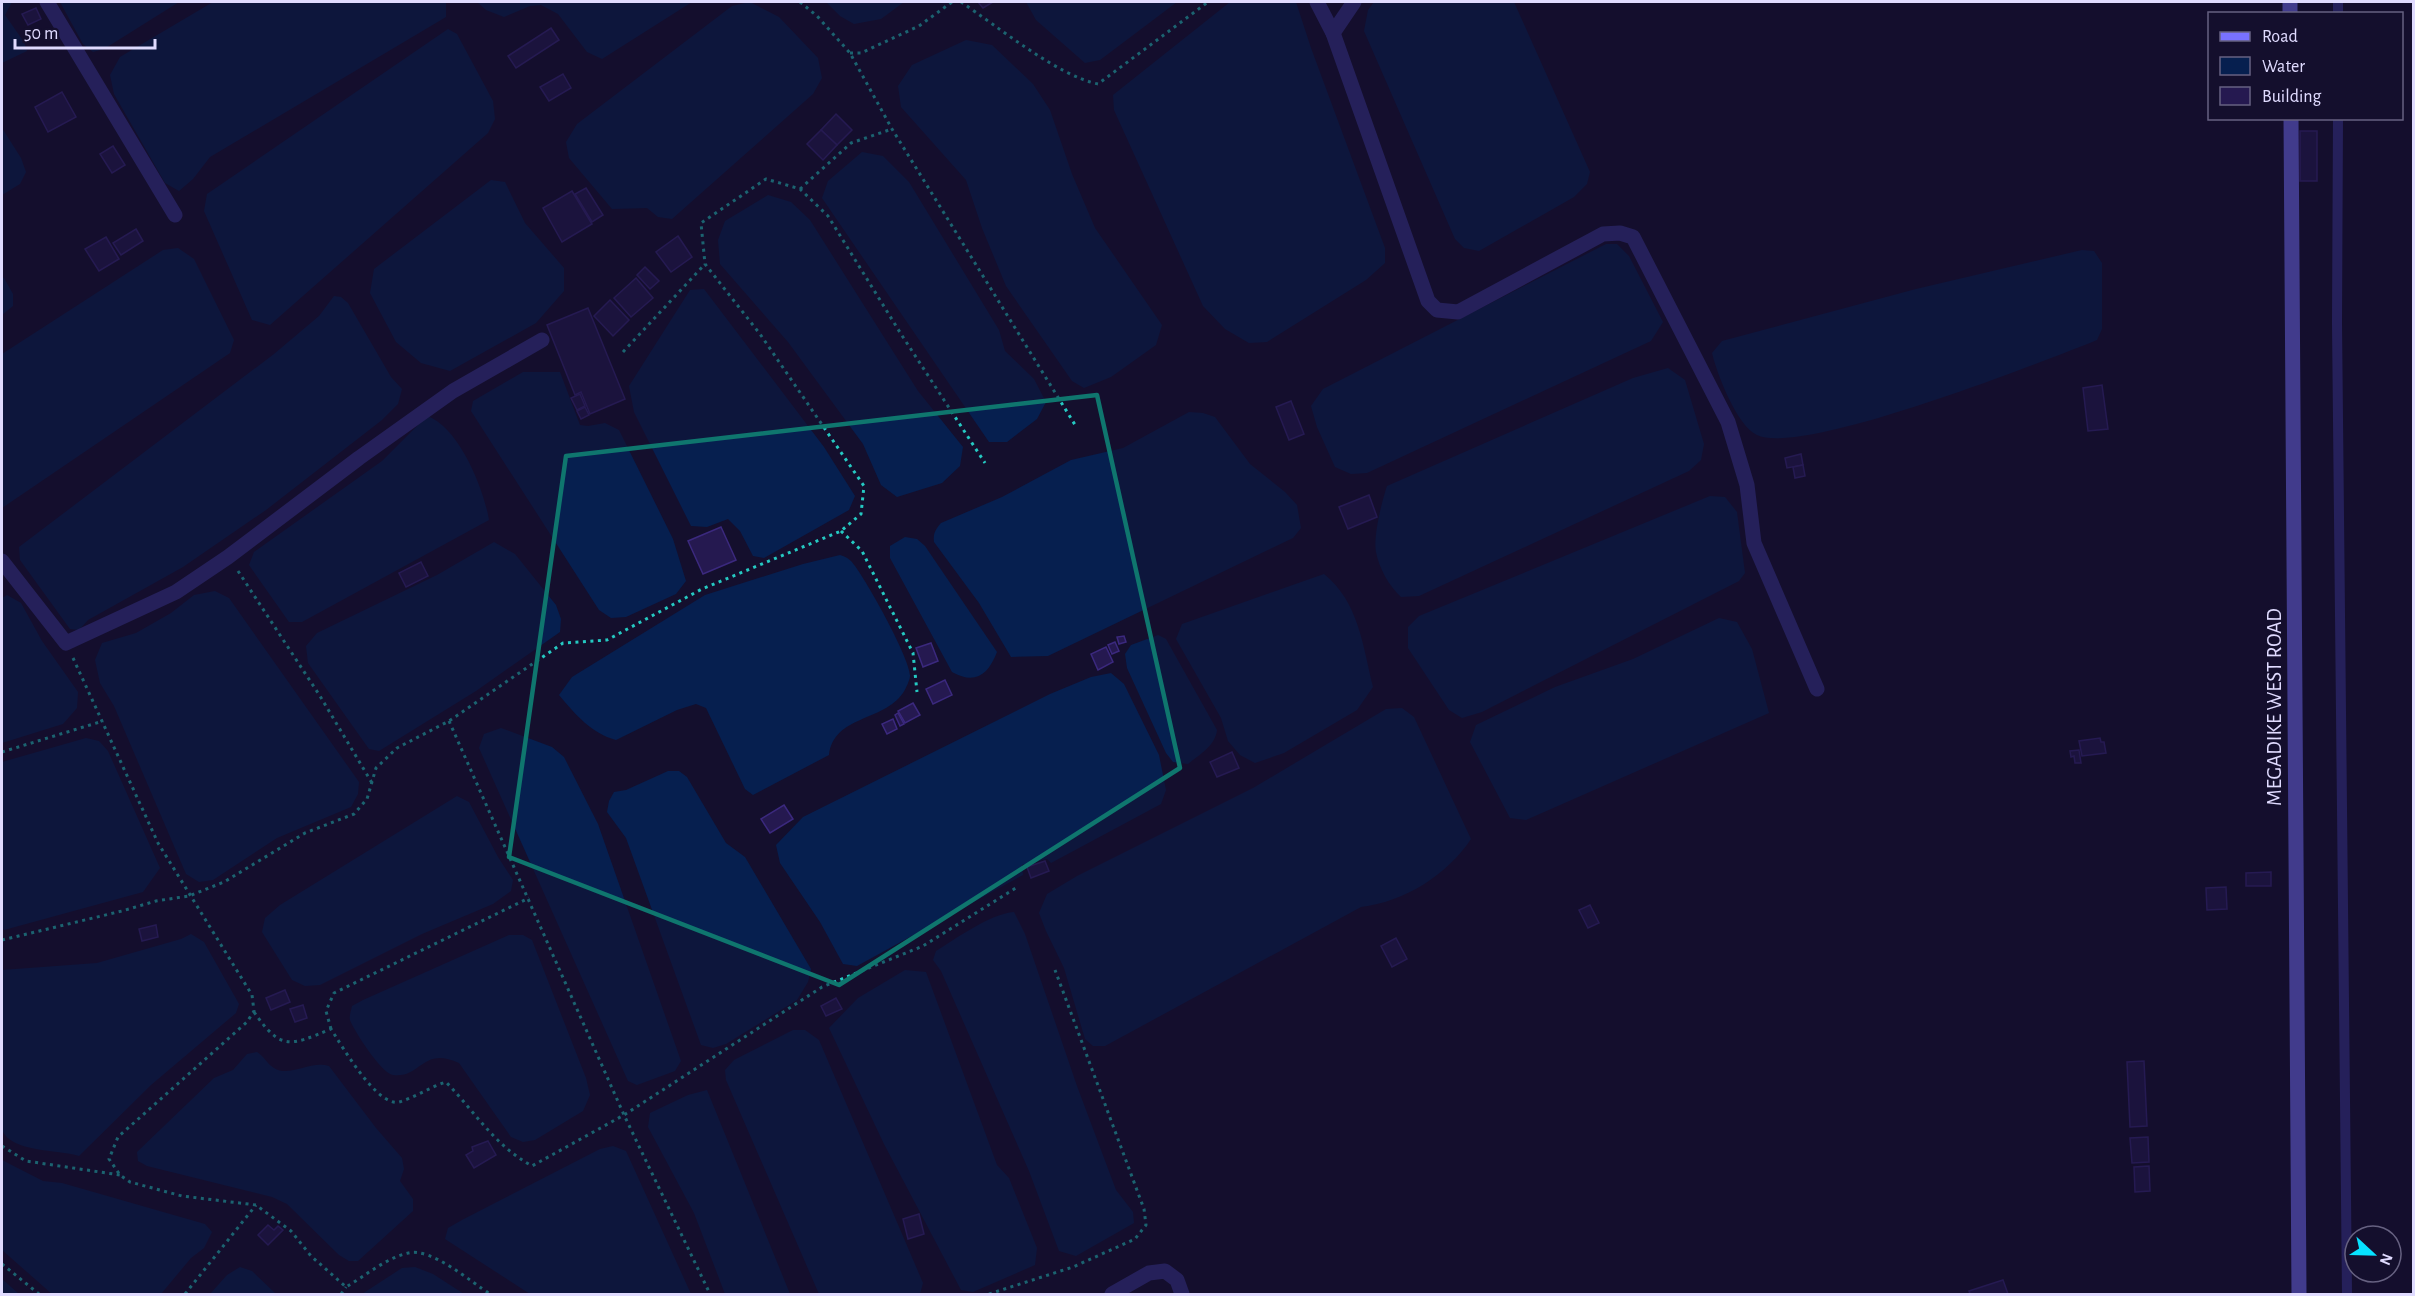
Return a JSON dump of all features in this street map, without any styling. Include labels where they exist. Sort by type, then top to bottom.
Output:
[{"type":"street","points":[[47,2],[175,215]]},
{"type":"street","points":[[1317,2],[1333,33],[1428,301],[1437,310],[1458,312],[1603,234],[1620,232],[1633,237],[1728,422],[1747,485],[1754,543],[1817,689]]},
{"type":"street","points":[[1333,33],[1354,2]]},
{"type":"street","name":"MEGADIKE WEST ROAD","points":[[2291,120],[2299,1294]]},
{"type":"street","points":[[2,561],[66,643],[176,592],[228,557],[359,458],[453,391],[542,340]]},
{"type":"street","points":[[1112,1294],[1149,1273],[1166,1271],[1178,1280],[1182,1294]]},
{"type":"lane","points":[[2338,120],[2337,323],[2347,1294]]},
{"type":"path","points":[[800,2],[817,16],[850,53],[892,129],[1077,428]]},
{"type":"path","points":[[850,53],[861,53],[919,26],[952,2]]},
{"type":"path","points":[[961,2],[1073,76],[1082,81],[1098,84],[1208,2]]},
{"type":"path","points":[[800,189],[851,143],[892,129]]},
{"type":"path","points":[[2,940],[156,901],[189,896],[224,882],[305,833],[354,814],[367,799],[376,768],[397,748],[449,721],[563,644],[607,640],[702,589],[841,531],[861,514],[864,486],[760,334],[705,264],[701,223],[766,179],[800,189],[828,216],[985,463]]},
{"type":"path","points":[[623,352],[705,264]]},
{"type":"path","points":[[841,531],[862,551],[912,653],[917,692]]},
{"type":"path","points":[[228,557],[320,696],[372,783]]},
{"type":"path","points":[[66,643],[158,843],[252,995],[254,1011],[268,1032],[286,1042],[301,1042],[331,1029]]},
{"type":"path","points":[[2,752],[103,721]]},
{"type":"path","points":[[449,721],[624,1115],[710,1294]]},
{"type":"path","points":[[529,898],[334,993],[326,1011],[331,1029],[367,1081],[384,1100],[397,1103],[431,1086],[446,1082],[465,1102],[484,1129],[516,1157],[532,1166],[624,1115],[822,987],[923,946],[1019,886]]},
{"type":"path","points":[[989,1294],[1073,1267],[1135,1239],[1146,1225],[1144,1209],[1054,970]]},
{"type":"path","points":[[254,1011],[247,1022],[118,1137],[109,1159],[120,1175],[130,1182],[182,1196],[256,1205],[291,1231],[310,1256],[346,1287]]},
{"type":"path","points":[[2,1146],[26,1161],[120,1175]]},
{"type":"path","points":[[185,1294],[256,1205]]},
{"type":"path","points":[[341,1294],[346,1287],[408,1252],[424,1252],[490,1294]]},
{"type":"path","points":[[2,1264],[39,1294]]},
{"type":"highlighted area","points":[[1097,395],[1180,768],[839,985],[509,857],[566,456]]},
{"type":"water","points":[[2,2],[12,2],[5,15],[24,42],[27,51],[2,63]]},
{"type":"water","points":[[60,2],[179,2],[104,49],[93,52],[83,44]]},
{"type":"water","points":[[213,2],[446,2],[446,17],[210,157],[193,179],[179,191],[165,183],[114,94],[110,75],[120,57]]},
{"type":"water","points":[[477,2],[692,2],[602,59],[587,52],[558,14],[541,5],[530,6],[504,17],[486,10]]},
{"type":"water","points":[[750,2],[779,17],[818,58],[822,78],[813,94],[672,219],[658,217],[647,208],[612,209],[569,158],[566,142],[577,124],[732,6]]},
{"type":"water","points":[[826,2],[904,2],[881,19],[854,24],[840,16]]},
{"type":"water","points":[[1026,2],[1177,2],[1100,60],[1085,63],[1036,20]]},
{"type":"water","points":[[1230,2],[1296,2],[1385,248],[1385,263],[1366,280],[1267,342],[1249,343],[1225,329],[1203,306],[1114,110],[1113,95]]},
{"type":"water","points":[[1374,2],[1514,2],[1590,172],[1587,184],[1574,197],[1479,251],[1464,248],[1455,239],[1364,31],[1368,10]]},
{"type":"water","points":[[448,29],[457,34],[493,101],[495,119],[488,133],[270,325],[252,320],[204,211],[207,194]]},
{"type":"water","points":[[966,40],[992,45],[1033,84],[1050,110],[1072,174],[1095,228],[1162,325],[1156,345],[1111,377],[1084,388],[1072,381],[1006,286],[982,228],[966,180],[901,107],[898,86],[912,65]]},
{"type":"water","points":[[2,128],[21,158],[26,172],[20,184],[2,195]]},
{"type":"water","points":[[862,152],[883,156],[909,182],[999,330],[1005,351],[1034,379],[1046,402],[1037,419],[1007,442],[989,442],[822,198],[828,181]]},
{"type":"water","points":[[491,180],[505,182],[525,223],[564,268],[564,291],[536,323],[450,371],[421,363],[396,342],[370,293],[374,269]]},
{"type":"water","points":[[768,195],[791,202],[810,220],[918,391],[963,447],[960,466],[942,483],[897,497],[881,485],[863,444],[788,342],[720,264],[718,240],[725,221]]},
{"type":"water","points":[[1606,244],[1617,244],[1629,256],[1663,322],[1651,341],[1367,473],[1351,474],[1335,467],[1317,427],[1311,406],[1323,389]]},
{"type":"water","points":[[178,248],[194,259],[234,340],[230,353],[2,508],[2,354],[163,250]]},
{"type":"water","points":[[2082,250],[2094,251],[2102,263],[2102,329],[2097,340],[1977,386],[1870,420],[1821,433],[1782,438],[1757,435],[1735,411],[1723,386],[1712,353],[1722,341],[1916,289]]},
{"type":"water","points":[[2,277],[13,294],[13,306],[2,315]]},
{"type":"water","points":[[704,289],[824,447],[855,496],[849,510],[764,558],[753,556],[740,531],[728,519],[707,527],[691,526],[634,412],[629,386],[690,290]]},
{"type":"water","points":[[334,296],[341,297],[348,303],[391,377],[402,389],[398,404],[382,420],[266,510],[183,567],[88,620],[79,630],[70,629],[20,560],[19,547],[274,354],[319,316]]},
{"type":"water","points":[[1668,368],[1685,380],[1704,444],[1701,460],[1689,471],[1419,596],[1401,597],[1392,588],[1379,564],[1375,545],[1387,486],[1633,378]]},
{"type":"water","points":[[523,372],[560,372],[580,425],[605,423],[619,430],[673,539],[686,581],[676,594],[626,617],[611,618],[599,610],[471,411],[473,401]]},
{"type":"water","points":[[1189,412],[1215,417],[1250,464],[1285,492],[1297,505],[1301,528],[1293,538],[1048,656],[1011,657],[979,603],[934,542],[937,528],[941,523],[1002,497],[1071,460],[1123,448]]},
{"type":"water","points":[[427,416],[439,422],[468,460],[482,492],[489,520],[302,622],[289,622],[249,565],[254,552],[382,461]]},
{"type":"water","points":[[1710,496],[1725,497],[1737,512],[1745,573],[1739,581],[1482,712],[1462,718],[1449,710],[1408,648],[1408,627],[1419,616]]},
{"type":"water","points":[[905,537],[917,539],[925,546],[997,652],[989,667],[980,676],[967,678],[952,672],[890,558],[890,546]]},
{"type":"water","points":[[494,542],[515,554],[556,605],[561,619],[560,632],[476,691],[379,751],[369,749],[308,663],[306,646],[317,633],[437,575]]},
{"type":"water","points":[[840,555],[850,560],[857,569],[886,618],[908,667],[910,676],[908,682],[903,693],[894,702],[849,725],[840,733],[833,742],[829,755],[753,795],[745,789],[706,708],[696,704],[677,710],[616,740],[591,728],[559,695],[572,677],[705,595],[803,564]]},
{"type":"water","points":[[1324,574],[1336,585],[1352,612],[1358,626],[1373,687],[1357,710],[1284,753],[1255,763],[1240,755],[1228,741],[1221,718],[1176,639],[1182,624]]},
{"type":"water","points":[[215,591],[229,598],[359,782],[358,794],[351,807],[277,838],[213,880],[199,882],[186,874],[114,706],[100,683],[95,660],[102,643],[136,633],[171,613],[194,595]]},
{"type":"water","points":[[7,595],[21,603],[42,641],[78,692],[77,708],[63,724],[2,743],[2,598]]},
{"type":"water","points":[[1719,618],[1737,622],[1752,649],[1769,713],[1526,820],[1510,818],[1470,742],[1476,725],[1555,687],[1633,659]]},
{"type":"water","points":[[1158,635],[1166,639],[1217,730],[1210,745],[1188,764],[1173,762],[1166,753],[1127,668],[1125,654],[1131,645]]},
{"type":"water","points":[[1111,673],[1124,684],[1159,755],[1166,790],[1161,804],[1051,863],[1047,859],[1022,865],[1023,875],[857,966],[843,964],[820,922],[780,863],[776,845],[803,817],[1050,694],[1091,677]]},
{"type":"water","points":[[1402,708],[1414,717],[1471,839],[1450,864],[1423,885],[1408,893],[1361,907],[1105,1046],[1093,1046],[1085,1039],[1064,968],[1039,913],[1047,894],[1077,876],[1253,788],[1386,709]]},
{"type":"water","points":[[501,728],[552,747],[564,757],[598,824],[681,1061],[675,1071],[637,1085],[628,1081],[479,748],[484,734]]},
{"type":"water","points":[[86,738],[99,741],[108,751],[160,868],[143,892],[4,930],[2,928],[2,762]]},
{"type":"water","points":[[668,771],[679,771],[687,777],[726,843],[745,857],[811,969],[808,982],[797,1000],[726,1044],[713,1048],[701,1045],[626,838],[607,812],[614,792],[626,790]]},
{"type":"water","points":[[457,796],[469,802],[513,880],[511,891],[493,904],[422,934],[320,985],[305,986],[292,980],[262,932],[265,918],[280,905]]},
{"type":"water","points":[[1014,912],[1025,934],[1077,1086],[1116,1190],[1133,1212],[1134,1223],[1076,1256],[1059,1251],[1029,1171],[941,971],[933,960],[936,951],[964,933],[995,917]]},
{"type":"water","points":[[191,934],[204,942],[239,1004],[236,1013],[151,1085],[79,1156],[36,1149],[15,1143],[7,1137],[2,1130],[2,970],[97,963],[181,939]]},
{"type":"water","points":[[509,935],[523,935],[532,940],[586,1078],[590,1095],[583,1111],[535,1140],[523,1142],[511,1137],[459,1063],[437,1058],[402,1075],[388,1073],[369,1051],[350,1018],[352,1006],[363,1000]]},
{"type":"water","points":[[905,970],[926,972],[997,1165],[1009,1178],[1037,1248],[1035,1265],[973,1292],[961,1290],[884,1144],[829,1028],[858,998]]},
{"type":"water","points":[[793,1030],[805,1030],[819,1040],[923,1283],[920,1294],[819,1294],[726,1080],[725,1070],[734,1060]]},
{"type":"water","points":[[257,1052],[280,1071],[315,1065],[329,1066],[402,1158],[404,1169],[400,1181],[413,1199],[413,1211],[358,1261],[349,1261],[339,1255],[287,1204],[272,1197],[147,1166],[138,1161],[137,1152],[214,1078],[233,1070],[247,1054]]},
{"type":"water","points":[[707,1090],[790,1294],[725,1294],[694,1213],[648,1127],[650,1113],[688,1095]]},
{"type":"water","points":[[613,1146],[626,1151],[691,1294],[530,1294],[445,1239],[448,1228],[462,1220],[600,1149]]},
{"type":"water","points":[[2,1160],[43,1181],[62,1183],[205,1224],[212,1232],[204,1248],[191,1258],[161,1294],[52,1294],[2,1250]]},
{"type":"water","points":[[240,1267],[252,1271],[276,1294],[210,1294],[227,1275]]},
{"type":"water","points":[[415,1267],[433,1274],[464,1294],[362,1294],[402,1268]]},
{"type":"water","points":[[2,1279],[19,1294],[2,1294]]},
{"type":"building","points":[[978,2],[993,2],[983,8]]},
{"type":"building","points":[[36,8],[41,19],[28,25],[22,14]]},
{"type":"building","points":[[551,28],[559,40],[516,68],[508,56]]},
{"type":"building","points":[[563,74],[571,88],[549,101],[540,87]]},
{"type":"building","points":[[62,92],[76,117],[48,132],[35,107]]},
{"type":"building","points":[[836,114],[852,130],[837,145],[821,130]]},
{"type":"building","points":[[821,130],[837,145],[823,160],[807,144]]},
{"type":"building","points":[[2300,131],[2317,131],[2317,181],[2300,181]]},
{"type":"building","points":[[113,146],[125,165],[112,173],[100,154]]},
{"type":"building","points":[[586,188],[603,215],[592,222],[575,194]]},
{"type":"building","points":[[572,191],[592,224],[562,242],[543,208]]},
{"type":"building","points":[[136,229],[143,241],[121,255],[113,243]]},
{"type":"building","points":[[678,236],[692,257],[671,272],[656,252]]},
{"type":"building","points":[[106,237],[119,259],[99,271],[85,249]]},
{"type":"building","points":[[645,267],[659,281],[650,289],[637,275]]},
{"type":"building","points":[[636,278],[653,298],[631,317],[614,298]]},
{"type":"building","points":[[610,300],[629,320],[613,336],[594,316]]},
{"type":"building","points":[[588,308],[625,399],[590,414],[581,392],[575,395],[547,325]]},
{"type":"building","points":[[2102,385],[2108,429],[2088,431],[2083,388]]},
{"type":"building","points":[[580,394],[585,406],[577,410],[571,398]]},
{"type":"building","points":[[1291,401],[1304,434],[1289,440],[1276,407]]},
{"type":"building","points":[[585,407],[589,415],[581,419],[577,411]]},
{"type":"building","points":[[1801,454],[1803,465],[1787,468],[1785,458]]},
{"type":"building","points":[[1803,465],[1805,476],[1795,478],[1793,467]]},
{"type":"building","points":[[1369,495],[1377,517],[1348,529],[1339,507]]},
{"type":"building","points":[[721,527],[736,560],[703,574],[688,541]]},
{"type":"building","points":[[421,562],[428,576],[406,587],[399,573]]},
{"type":"building","points":[[1124,636],[1126,642],[1119,644],[1117,637]]},
{"type":"building","points":[[1115,642],[1119,651],[1112,654],[1108,645]]},
{"type":"building","points":[[931,643],[938,661],[923,667],[916,648]]},
{"type":"building","points":[[1106,647],[1113,662],[1098,670],[1091,654]]},
{"type":"building","points":[[945,680],[952,695],[933,704],[926,689]]},
{"type":"building","points":[[913,703],[920,715],[905,723],[898,711]]},
{"type":"building","points":[[898,713],[904,724],[900,726],[895,715]]},
{"type":"building","points":[[893,719],[897,729],[887,734],[882,724]]},
{"type":"building","points":[[2100,738],[2101,742],[2104,742],[2106,753],[2082,756],[2079,741]]},
{"type":"building","points":[[2079,750],[2081,763],[2075,763],[2070,751]]},
{"type":"building","points":[[1232,752],[1239,768],[1217,777],[1210,762]]},
{"type":"building","points":[[784,805],[793,819],[770,833],[761,819]]},
{"type":"building","points":[[1045,861],[1049,871],[1031,878],[1027,867]]},
{"type":"building","points":[[2271,872],[2271,886],[2246,886],[2246,873]]},
{"type":"building","points":[[2226,887],[2227,909],[2207,910],[2206,888]]},
{"type":"building","points":[[1590,905],[1599,923],[1588,928],[1579,910]]},
{"type":"building","points":[[156,925],[158,937],[142,941],[139,929]]},
{"type":"building","points":[[1396,938],[1407,959],[1392,967],[1381,946]]},
{"type":"building","points":[[285,990],[290,1002],[271,1010],[266,998]]},
{"type":"building","points":[[836,998],[842,1009],[826,1016],[821,1006]]},
{"type":"building","points":[[303,1005],[307,1018],[295,1022],[290,1009]]},
{"type":"building","points":[[2144,1061],[2147,1126],[2130,1127],[2127,1062]]},
{"type":"building","points":[[2148,1137],[2149,1162],[2132,1163],[2130,1138]]},
{"type":"building","points":[[488,1141],[496,1155],[474,1168],[466,1155],[473,1151],[472,1147]]},
{"type":"building","points":[[2149,1166],[2150,1191],[2135,1192],[2134,1167]]},
{"type":"building","points":[[919,1214],[924,1234],[908,1239],[903,1219]]},
{"type":"building","points":[[268,1225],[274,1230],[278,1226],[283,1230],[268,1245],[258,1235]]},
{"type":"building","points":[[2003,1280],[2008,1294],[1970,1294],[1969,1291]]}]
